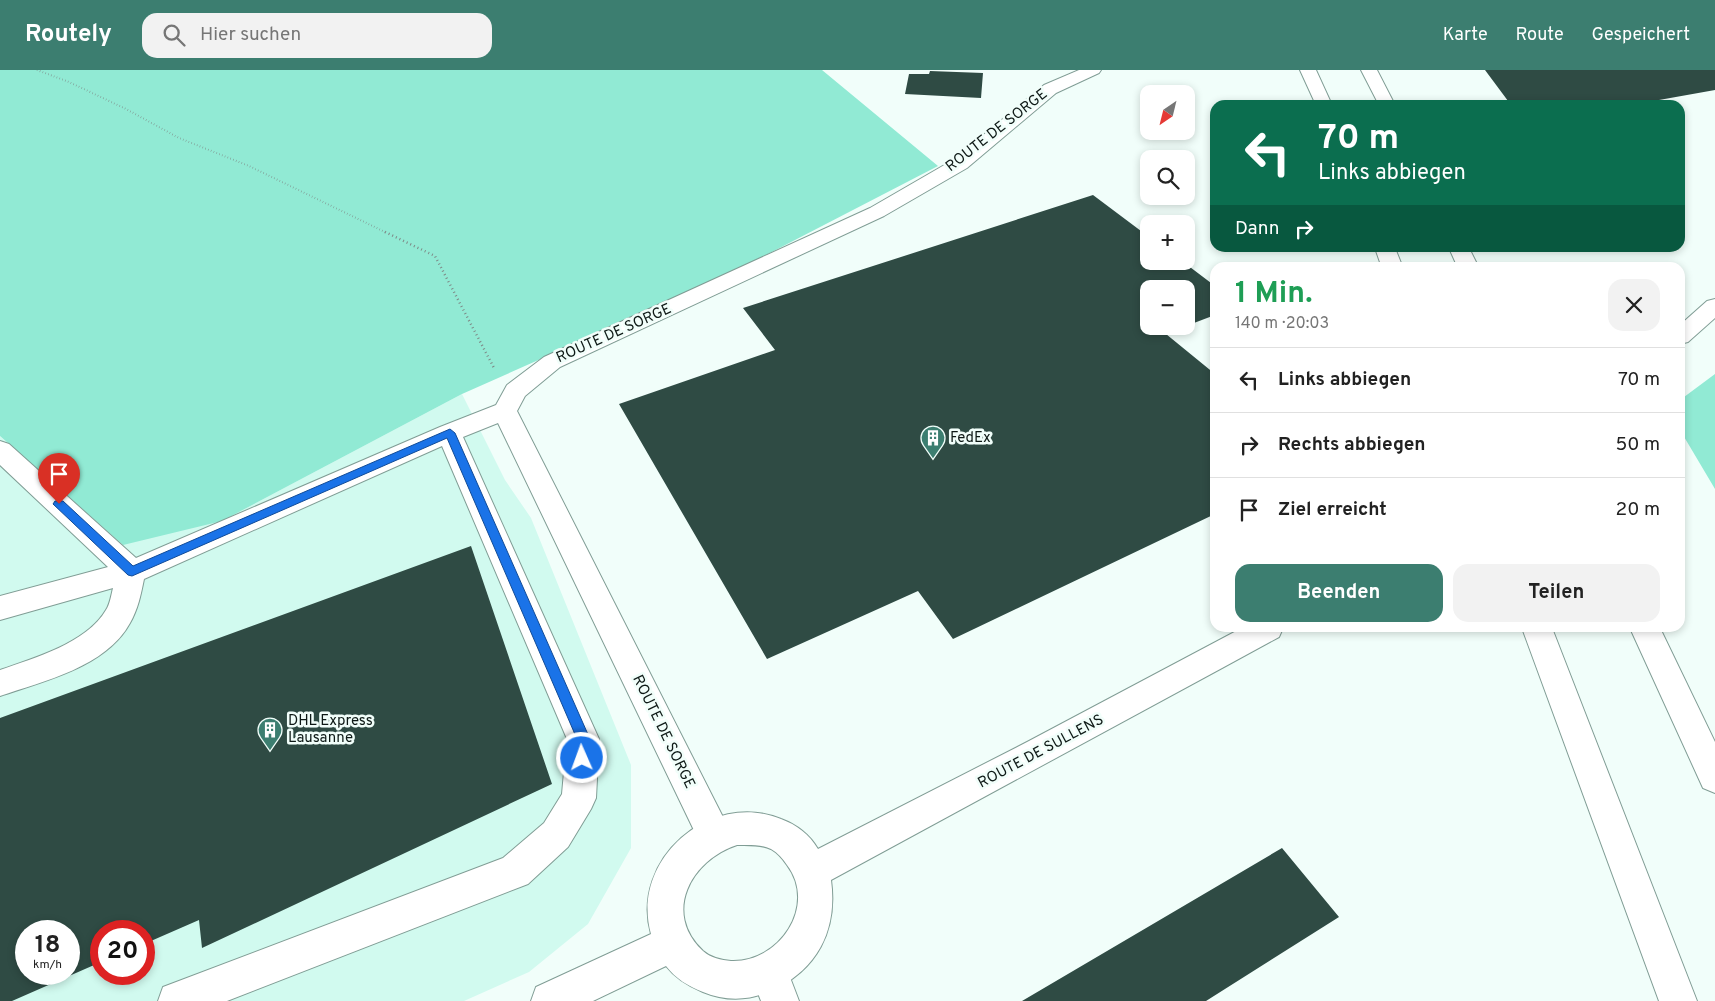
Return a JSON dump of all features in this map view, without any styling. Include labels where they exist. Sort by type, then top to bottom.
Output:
[{"type":"main road","name":"ROUTE DE SORGE","points":[[714,835],[510,401],[552,362],[877,212],[960,164],[1050,89],[1093,70]]},
{"type":"main road","points":[[1308,70],[1322,100]]},
{"type":"main road","points":[[1369,70],[1384,100]]},
{"type":"main road","points":[[1685,333],[1715,306]]},
{"type":"main road","points":[[0,608],[132,572],[450,433],[510,401]]},
{"type":"main road","points":[[177,1001],[515,871],[556,835],[579,798],[583,739],[450,433]]},
{"type":"main road","points":[[0,450],[132,572]]},
{"type":"main road","points":[[0,683],[70,658],[98,640],[118,617],[132,572]]},
{"type":"main road","name":"ROUTE DE SULLENS","points":[[812,871],[1125,707],[1261,632]]},
{"type":"main road","points":[[1539,632],[1678,1001]]},
{"type":"main road","points":[[1647,632],[1715,777]]},
{"type":"main road","points":[[737,828],[760,829],[781,836],[799,851],[812,871],[817,894],[815,917],[805,940],[790,959],[775,987],[747,980],[724,980],[703,974],[686,961],[673,943],[666,920],[667,894],[676,870],[692,850],[714,835],[737,828]]},
{"type":"main road","points":[[550,1001],[673,943]]},
{"type":"path","points":[[37,70],[69,82],[126,109],[179,138],[249,166],[435,256],[510,401]]},
{"type":"shaded area","points":[[462,394],[505,480],[531,518],[631,765],[631,848],[588,924],[529,972],[464,1001],[0,1001],[0,436],[20,455],[222,521]]},
{"type":"green space","points":[[0,70],[822,70],[938,166],[710,284],[462,394],[222,521],[123,545],[0,436]]},
{"type":"green space","points":[[1715,374],[1715,489],[1685,438],[1685,396]]},
{"type":"building","points":[[1485,70],[1715,70],[1715,90],[1659,100],[1507,100]]},
{"type":"building","points":[[930,71],[983,73],[981,98],[905,94],[909,74],[929,74]]},
{"type":"building","name":"FedEx","points":[[1093,195],[1140,230],[1140,270],[1194,270],[1210,282],[1210,317],[1195,323],[1195,280],[1140,280],[1140,335],[1167,335],[1210,370],[1210,516],[953,639],[918,591],[767,659],[619,404],[775,350],[743,308]]},
{"type":"building","name":"DHL Express Lausanne","points":[[471,546],[552,784],[202,948],[199,920],[155,939],[155,920],[90,920],[90,967],[80,971],[80,920],[15,920],[15,985],[49,985],[12,1001],[0,1001],[0,718]]},
{"type":"building","points":[[1282,848],[1339,917],[1206,1001],[1022,1001]]},
{"type":"place","name":"FedEx","points":[[933,459]]},
{"type":"place","name":"DHL Express Lausanne","points":[[270,751]]},
{"type":"route","points":[[59,504],[132,572],[450,433],[583,739],[582,758]]}]
